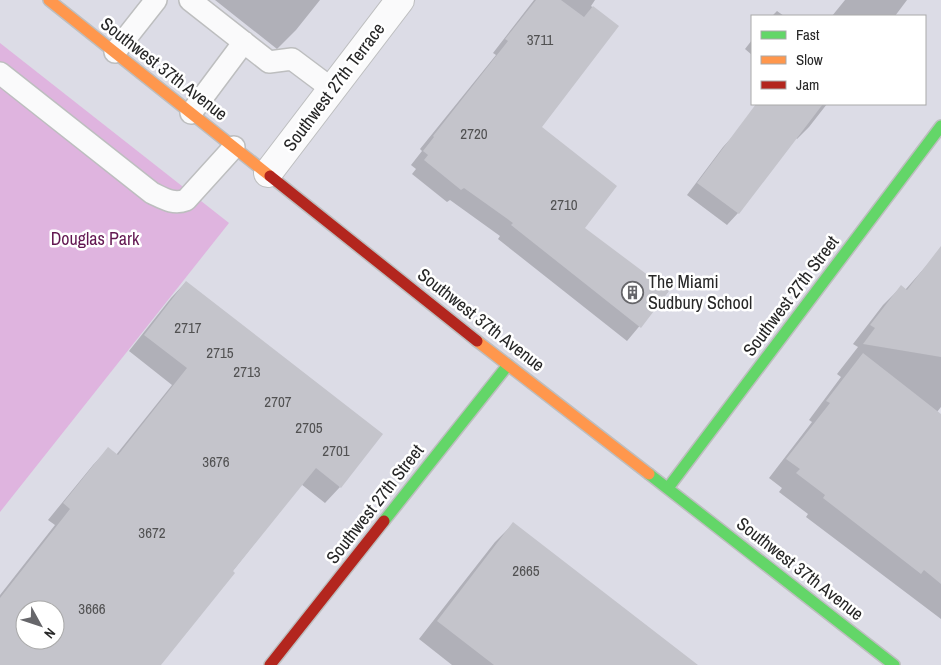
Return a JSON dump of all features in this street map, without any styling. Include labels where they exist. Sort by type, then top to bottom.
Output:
[{"type":"main road","name":"Southwest 37th Avenue","points":[[49,0],[508,365],[894,665]]},
{"type":"main road","name":"Southwest 27th Street","points":[[668,488],[941,126]]},
{"type":"main road","name":"Southwest 27th Street","points":[[270,665],[508,365]]},
{"type":"street","name":"Southwest 27th Terrace","points":[[268,173],[400,0]]},
{"type":"lane","points":[[115,52],[156,0]]},
{"type":"lane","points":[[190,0],[269,62],[292,59],[332,89]]},
{"type":"lane","points":[[191,113],[244,42]]},
{"type":"lane","points":[[0,73],[152,193],[168,200],[180,202],[186,200],[234,147]]},
{"type":"green space","name":"Douglas Park","points":[[0,43],[229,223],[0,512]]},
{"type":"building","points":[[536,0],[561,0],[584,17],[593,6],[619,26],[542,127],[617,186],[585,228],[669,291],[641,328],[511,225],[513,223],[464,188],[461,190],[424,160],[428,155],[423,151],[433,136],[508,41],[505,39]]},
{"type":"building","points":[[755,105],[822,105],[739,214],[697,183]]},
{"type":"building","points":[[941,246],[941,357],[863,344],[875,328],[870,325],[901,285],[907,290]]},
{"type":"building","points":[[186,281],[383,434],[341,488],[316,468],[233,571],[235,573],[161,665],[0,665],[0,598],[70,509],[63,503],[108,447],[118,455],[187,368],[144,335]]},
{"type":"building","points":[[863,353],[941,414],[941,584],[924,570],[921,574],[823,498],[825,495],[796,473],[800,469],[786,459],[830,403],[826,401]]},
{"type":"building","points":[[513,522],[698,665],[494,665],[437,621]]},
{"type":"traffic: fast","points":[[668,488],[941,126]]},
{"type":"traffic: fast","points":[[384,521],[508,365]]},
{"type":"traffic: fast","points":[[649,474],[894,665]]},
{"type":"traffic: slow","points":[[49,0],[270,176]]},
{"type":"traffic: slow","points":[[477,341],[649,474]]},
{"type":"traffic: jam","points":[[270,176],[477,341]]},
{"type":"traffic: jam","points":[[270,665],[384,521]]},
{"type":"place","name":"The Miami Sudbury School","points":[[632,292]]}]
